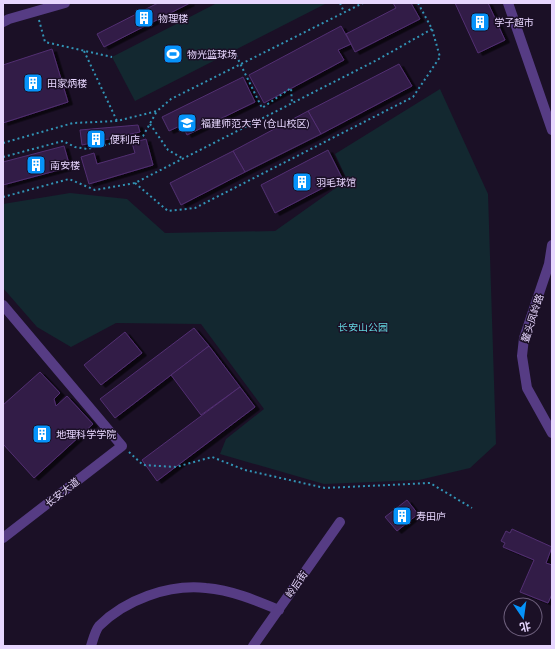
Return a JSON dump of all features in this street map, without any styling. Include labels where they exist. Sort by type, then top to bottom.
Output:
[{"type":"street","points":[[3,22],[65,3]]},
{"type":"street","points":[[508,3],[552,130]]},
{"type":"street","name":"鳌头凤岭路","points":[[552,245],[549,264],[524,338],[522,356],[523,372],[527,388],[552,433]]},
{"type":"street","points":[[3,305],[122,446]]},
{"type":"street","name":"长安大道","points":[[3,538],[122,446]]},
{"type":"street","name":"岭后街","points":[[253,646],[340,522]]},
{"type":"street","points":[[91,646],[98,627],[131,602],[171,590],[211,589],[238,594],[279,610]]},
{"type":"path","points":[[340,3],[344,12]]},
{"type":"path","points":[[3,157],[63,141],[75,147],[87,149],[143,136],[157,111],[171,99],[363,3]]},
{"type":"path","points":[[135,184],[168,211],[195,208],[413,96],[440,57],[432,30],[418,3]]},
{"type":"path","points":[[37,11],[45,42],[112,57]]},
{"type":"path","points":[[3,197],[69,179],[95,190],[135,184],[182,158],[432,30]]},
{"type":"path","points":[[84,51],[117,121]]},
{"type":"path","points":[[234,51],[262,108],[292,88],[292,103]]},
{"type":"path","points":[[3,143],[73,123],[117,121],[157,111]]},
{"type":"path","points":[[150,124],[168,150],[182,158]]},
{"type":"path","points":[[122,446],[143,464],[176,467],[212,456],[245,470],[326,488],[430,483],[472,508]]},
{"type":"green space","name":"物光篮球场","points":[[217,3],[325,4],[135,101],[112,57]]},
{"type":"green space","name":"长安山公园","points":[[440,89],[488,194],[496,444],[470,468],[419,480],[324,484],[220,454],[226,439],[264,409],[201,324],[116,323],[71,347],[37,327],[3,288],[3,204],[70,193],[127,199],[165,233],[275,231],[347,180],[335,154]]},
{"type":"building","name":"物理楼","points":[[158,3],[190,3],[104,47],[97,34]]},
{"type":"building","points":[[393,3],[411,3],[420,19],[355,52],[346,34],[396,8]]},
{"type":"building","name":"学子超市","points":[[455,3],[488,3],[505,40],[478,53]]},
{"type":"building","points":[[341,26],[351,44],[338,50],[344,60],[264,103],[249,75]]},
{"type":"building","name":"田家炳楼","points":[[52,49],[68,102],[3,123],[3,65]]},
{"type":"building","points":[[399,64],[412,86],[321,134],[308,111]]},
{"type":"building","points":[[243,77],[255,102],[187,135],[182,125],[169,131],[162,117]]},
{"type":"building","points":[[308,111],[321,134],[245,172],[233,151]]},
{"type":"building","name":"便利店","points":[[138,125],[140,132],[82,145],[80,130]]},
{"type":"building","points":[[146,139],[153,165],[89,184],[81,157],[94,153],[97,164],[135,153],[132,143]]},
{"type":"building","name":"南安楼","points":[[64,146],[70,167],[3,185],[3,162]]},
{"type":"building","name":"羽毛球馆","points":[[328,150],[342,178],[275,213],[261,185]]},
{"type":"building","points":[[233,151],[245,172],[181,205],[170,183]]},
{"type":"building","points":[[194,328],[209,346],[115,418],[100,399]]},
{"type":"building","points":[[125,332],[142,353],[101,385],[84,365]]},
{"type":"building","points":[[209,346],[240,387],[201,415],[171,375]]},
{"type":"building","name":"地理科学学院","points":[[40,372],[60,393],[54,399],[56,406],[67,396],[93,424],[34,478],[3,444],[3,405]]},
{"type":"building","points":[[240,387],[255,407],[157,481],[142,460]]},
{"type":"building","name":"寿田庐","points":[[407,500],[418,514],[397,531],[385,517]]},
{"type":"building","points":[[512,529],[552,547],[546,563],[552,565],[552,594],[548,603],[543,601],[543,597],[533,597],[520,592],[534,560],[503,547],[505,543],[501,541],[506,531],[510,533]]},
{"type":"place","name":"物理楼","points":[[144,18]]},
{"type":"place","name":"学子超市","points":[[480,22]]},
{"type":"place","name":"物光篮球场","points":[[173,54]]},
{"type":"place","name":"田家炳楼","points":[[33,83]]},
{"type":"place","name":"福建师范大学 (仓山校区)","points":[[187,123]]},
{"type":"place","name":"便利店","points":[[96,139]]},
{"type":"place","name":"南安楼","points":[[36,165]]},
{"type":"place","name":"羽毛球馆","points":[[302,182]]},
{"type":"place","name":"地理科学学院","points":[[42,434]]},
{"type":"place","name":"寿田庐","points":[[402,516]]}]
